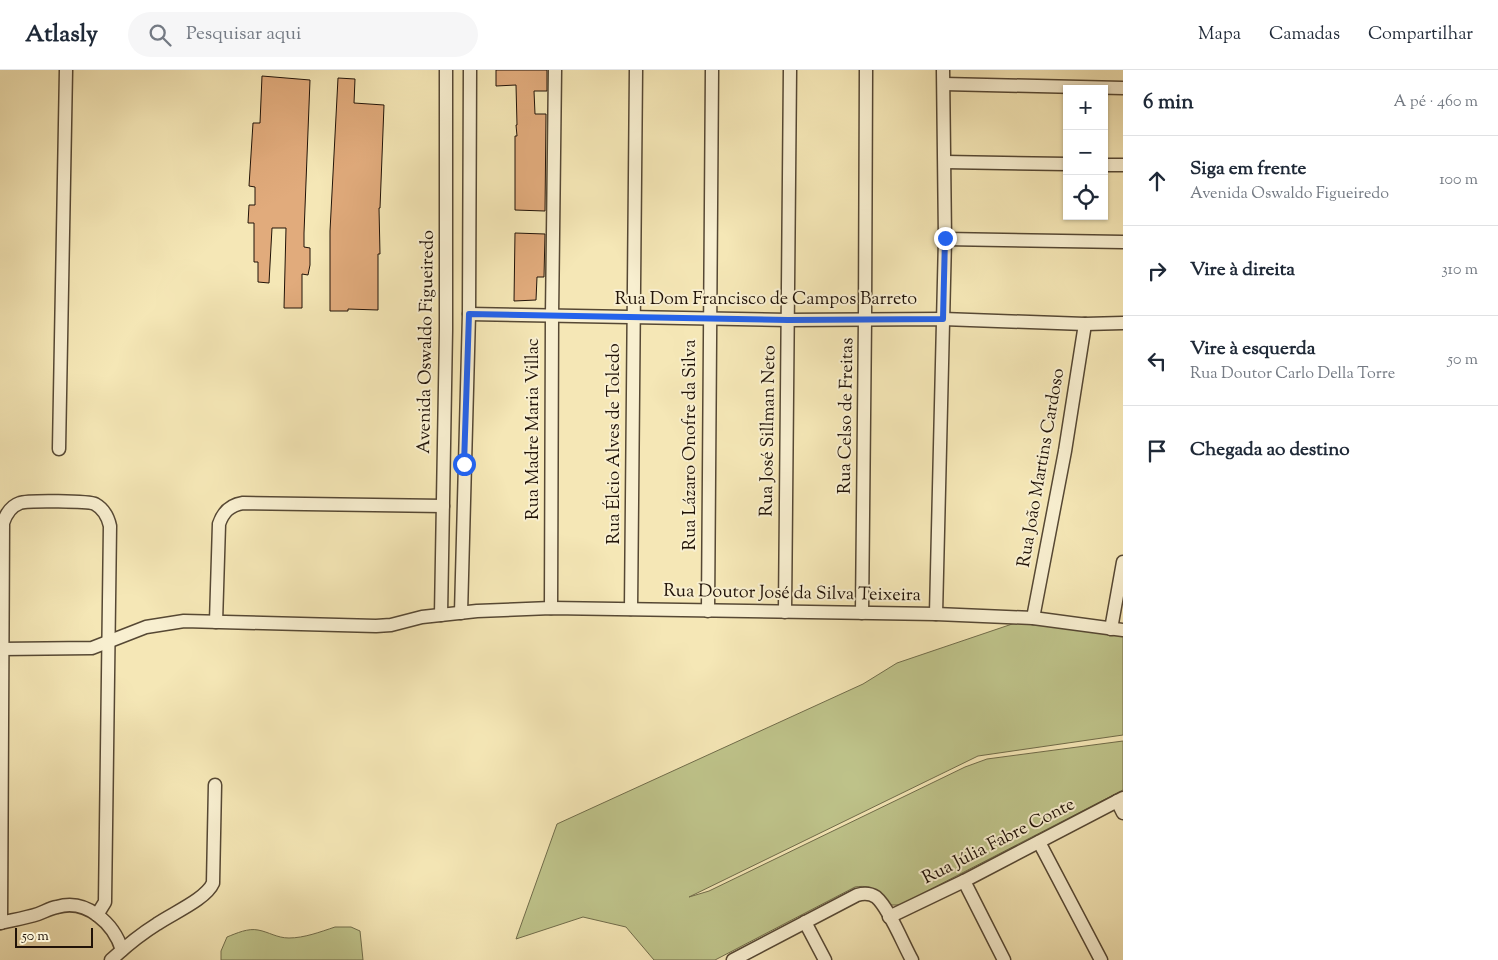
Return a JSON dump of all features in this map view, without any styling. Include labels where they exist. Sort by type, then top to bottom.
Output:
[{"type":"street","points":[[59,449],[66,70]]},
{"type":"street","name":"Avenida Oswaldo Figueiredo","points":[[441,615],[446,346],[446,70]]},
{"type":"street","points":[[461,613],[469,314],[470,70]]},
{"type":"street","name":"Rua Madre Maria Villac","points":[[551,608],[555,70]]},
{"type":"street","name":"Rua Élcio Alves de Toledo","points":[[631,609],[636,70]]},
{"type":"street","name":"Rua Lázaro Onofre da Silva","points":[[708,611],[712,70]]},
{"type":"street","name":"Rua José Sillman Neto","points":[[785,612],[790,70]]},
{"type":"street","name":"Rua Celso de Freitas","points":[[862,613],[866,70]]},
{"type":"street","points":[[936,614],[945,238],[943,70]]},
{"type":"street","points":[[944,84],[1123,88]]},
{"type":"street","points":[[446,150],[469,151]]},
{"type":"street","points":[[945,162],[1063,164]]},
{"type":"street","points":[[1108,165],[1123,165]]},
{"type":"street","points":[[945,238],[1123,242]]},
{"type":"street","name":"Rua Dom Francisco de Campos Barreto","points":[[469,314],[709,317],[788,320],[943,319],[1085,324],[1123,323]]},
{"type":"street","name":"Rua João Martins Cardoso","points":[[1033,618],[1065,452],[1085,324]]},
{"type":"street","points":[[446,346],[467,346]]},
{"type":"street","points":[[443,469],[464,470]]},
{"type":"street","points":[[97,915],[105,902],[110,526],[106,514],[92,503],[20,503],[10,509],[4,523],[1,649],[0,923],[24,918],[57,906],[82,908],[97,915],[110,926],[122,950]]},
{"type":"street","points":[[216,622],[219,524],[224,512],[233,506],[243,503],[443,506]]},
{"type":"street","points":[[1117,630],[1123,562]]},
{"type":"street","name":"Rua Doutor José da Silva Teixeira","points":[[1,649],[92,648],[159,624],[184,621],[376,626],[477,610],[551,608],[936,614],[1033,618],[1117,630]]},
{"type":"street","points":[[110,960],[155,925],[202,897],[211,887],[213,883],[215,784]]},
{"type":"street","points":[[1120,800],[1123,813]]},
{"type":"street","name":"Rua Júlia Fabre Conte","points":[[889,917],[964,881],[1120,800]]},
{"type":"street","points":[[1039,842],[1101,960]]},
{"type":"street","points":[[964,881],[1004,960]]},
{"type":"street","points":[[735,960],[857,895],[869,894],[875,896],[880,902],[912,960]]},
{"type":"street","points":[[805,922],[825,960]]},
{"type":"green space","points":[[1024,620],[1123,635],[1123,735],[978,756],[689,897],[709,891],[965,767],[987,759],[1123,741],[1123,790],[900,905],[888,905],[871,888],[855,887],[715,960],[654,960],[626,927],[583,917],[516,939],[557,824],[863,684],[897,663]]},
{"type":"green space","points":[[335,927],[351,927],[360,931],[363,960],[221,960],[221,951],[227,937],[242,931],[258,930],[281,937],[295,938]]},
{"type":"building","points":[[496,70],[547,70],[547,91],[534,91],[535,114],[546,114],[545,211],[515,210],[516,85],[496,86]]},
{"type":"building","points":[[262,76],[310,80],[304,247],[310,248],[310,265],[308,275],[302,274],[302,308],[284,308],[286,228],[272,228],[269,283],[258,282],[258,262],[254,262],[254,223],[248,223],[249,205],[255,205],[255,187],[249,186],[253,123],[260,123]]},
{"type":"building","points":[[338,78],[355,79],[354,103],[384,105],[379,208],[378,310],[348,309],[348,311],[330,311],[330,231]]},
{"type":"building","points":[[515,233],[545,234],[544,277],[537,277],[536,300],[514,301]]},
{"type":"route","points":[[464,464],[469,314],[709,317],[788,320],[943,319],[945,238]]}]
